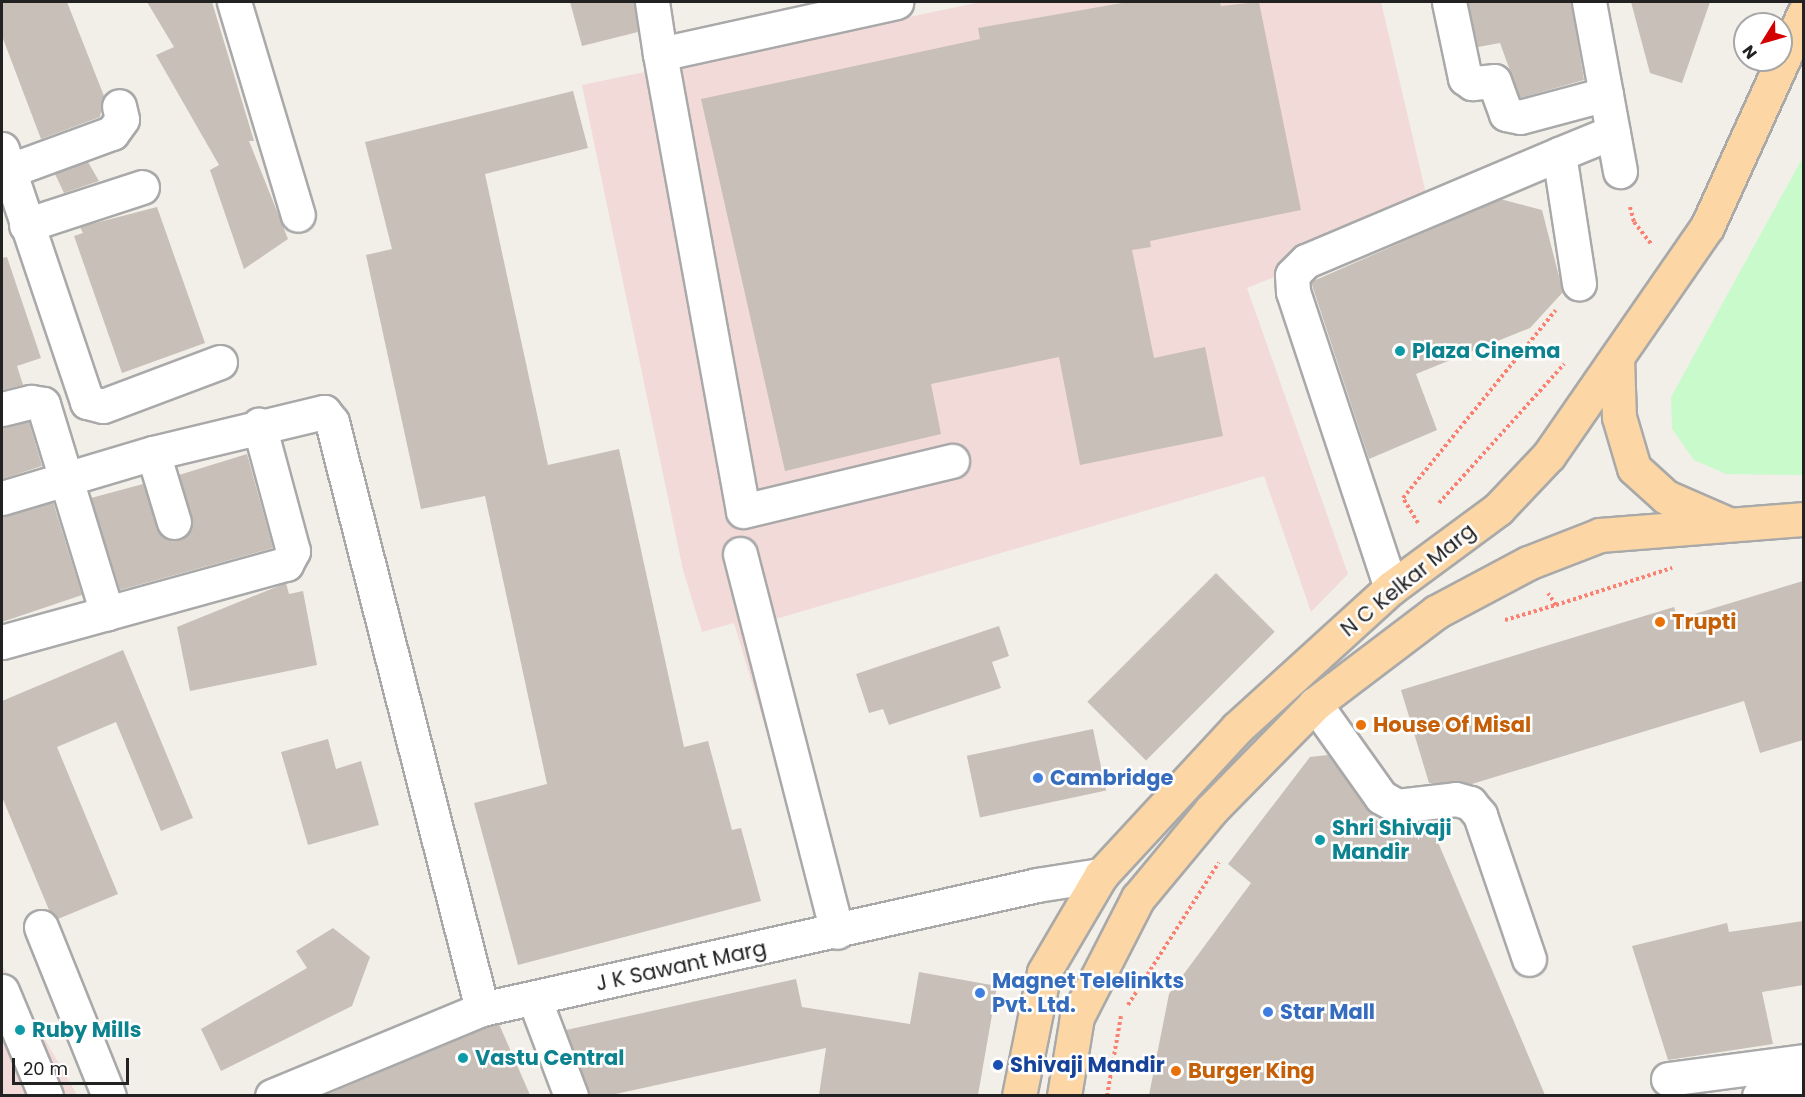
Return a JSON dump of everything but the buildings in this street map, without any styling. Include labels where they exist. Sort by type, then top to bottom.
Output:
[{"type":"main road","name":"N C Kelkar Marg","points":[[1019,1095],[1044,972],[1101,875],[1237,728],[1387,574],[1498,509],[1549,455],[1707,227],[1803,13]]},
{"type":"main road","points":[[1774,79],[1803,60]]},
{"type":"main road","points":[[1617,358],[1619,417],[1634,468],[1666,496],[1731,525]]},
{"type":"main road","name":"N C Kelkar Marg","points":[[1064,1095],[1077,1017],[1138,898],[1211,810],[1315,704],[1436,612],[1528,562],[1600,535],[1803,519]]},
{"type":"street","points":[[234,2],[298,215]]},
{"type":"street","points":[[652,2],[743,512],[952,461]]},
{"type":"street","points":[[660,54],[896,2]]},
{"type":"street","points":[[1449,2],[1465,78],[1472,82],[1494,81],[1506,114],[1520,117],[1606,94]]},
{"type":"street","points":[[1589,2],[1620,171]]},
{"type":"street","points":[[11,190],[112,133],[122,119],[119,106]]},
{"type":"street","points":[[1387,574],[1293,292],[1292,275],[1306,261],[1613,132]]},
{"type":"street","points":[[1559,154],[1579,283]]},
{"type":"street","points":[[11,190],[142,187]]},
{"type":"street","points":[[11,190],[82,394],[94,407],[220,362]]},
{"type":"street","points":[[2,410],[31,402],[43,404],[68,478],[107,613]]},
{"type":"street","points":[[2,498],[153,453],[259,425],[324,412],[332,422],[482,1010]]},
{"type":"street","points":[[2,642],[286,564],[292,551],[259,425]]},
{"type":"street","points":[[153,453],[174,522]]},
{"type":"street","points":[[740,554],[837,932]]},
{"type":"street","points":[[1315,704],[1381,797],[1397,806],[1456,799],[1470,803],[1480,815],[1529,959]]},
{"type":"street","name":"J K Sawant Marg","points":[[272,1095],[482,1010],[837,932],[1037,885],[1101,875]]},
{"type":"street","points":[[41,927],[109,1095]]},
{"type":"street","points":[[2,991],[46,1095]]},
{"type":"street","points":[[534,998],[571,1095]]},
{"type":"street","points":[[1668,1079],[1803,1061]]},
{"type":"street","points":[[1759,1095],[1803,1088]]},
{"type":"path","points":[[1620,171],[1634,222],[1655,247]]},
{"type":"path","points":[[1650,255],[1661,237]]},
{"type":"path","points":[[1408,492],[1579,283]]},
{"type":"path","points":[[1435,508],[1567,360]]},
{"type":"path","points":[[1387,574],[1427,516]]},
{"type":"path","points":[[1556,605],[1678,566]]},
{"type":"shaded area","points":[[981,2],[1381,2],[1431,215],[1247,288],[1348,574],[1311,612],[1264,476],[769,621],[851,908],[820,910],[734,623],[702,632],[683,570],[582,85]]},
{"type":"shaded area","name":"Ruby Mills","points":[[2,965],[77,1095],[2,1095]]},
{"type":"green space","points":[[1803,157],[1803,475],[1726,474],[1694,460],[1672,429],[1671,397]]},
{"type":"place","name":"Plaza Cinema","points":[[1400,351]]},
{"type":"place","name":"Trupti","points":[[1660,622]]},
{"type":"place","name":"House Of Misal","points":[[1361,725]]},
{"type":"place","name":"Cambridge","points":[[1038,778]]},
{"type":"place","name":"Shri Shivaji Mandir","points":[[1320,840]]},
{"type":"place","name":"Magnet Telelinkts Pvt. Ltd.","points":[[980,993]]},
{"type":"place","name":"Star Mall","points":[[1268,1012]]},
{"type":"place","name":"Ruby Mills","points":[[20,1030]]},
{"type":"place","name":"Vastu Central","points":[[463,1058]]},
{"type":"place","name":"Shivaji Mandir","points":[[998,1065]]},
{"type":"place","name":"Burger King","points":[[1176,1071]]}]
